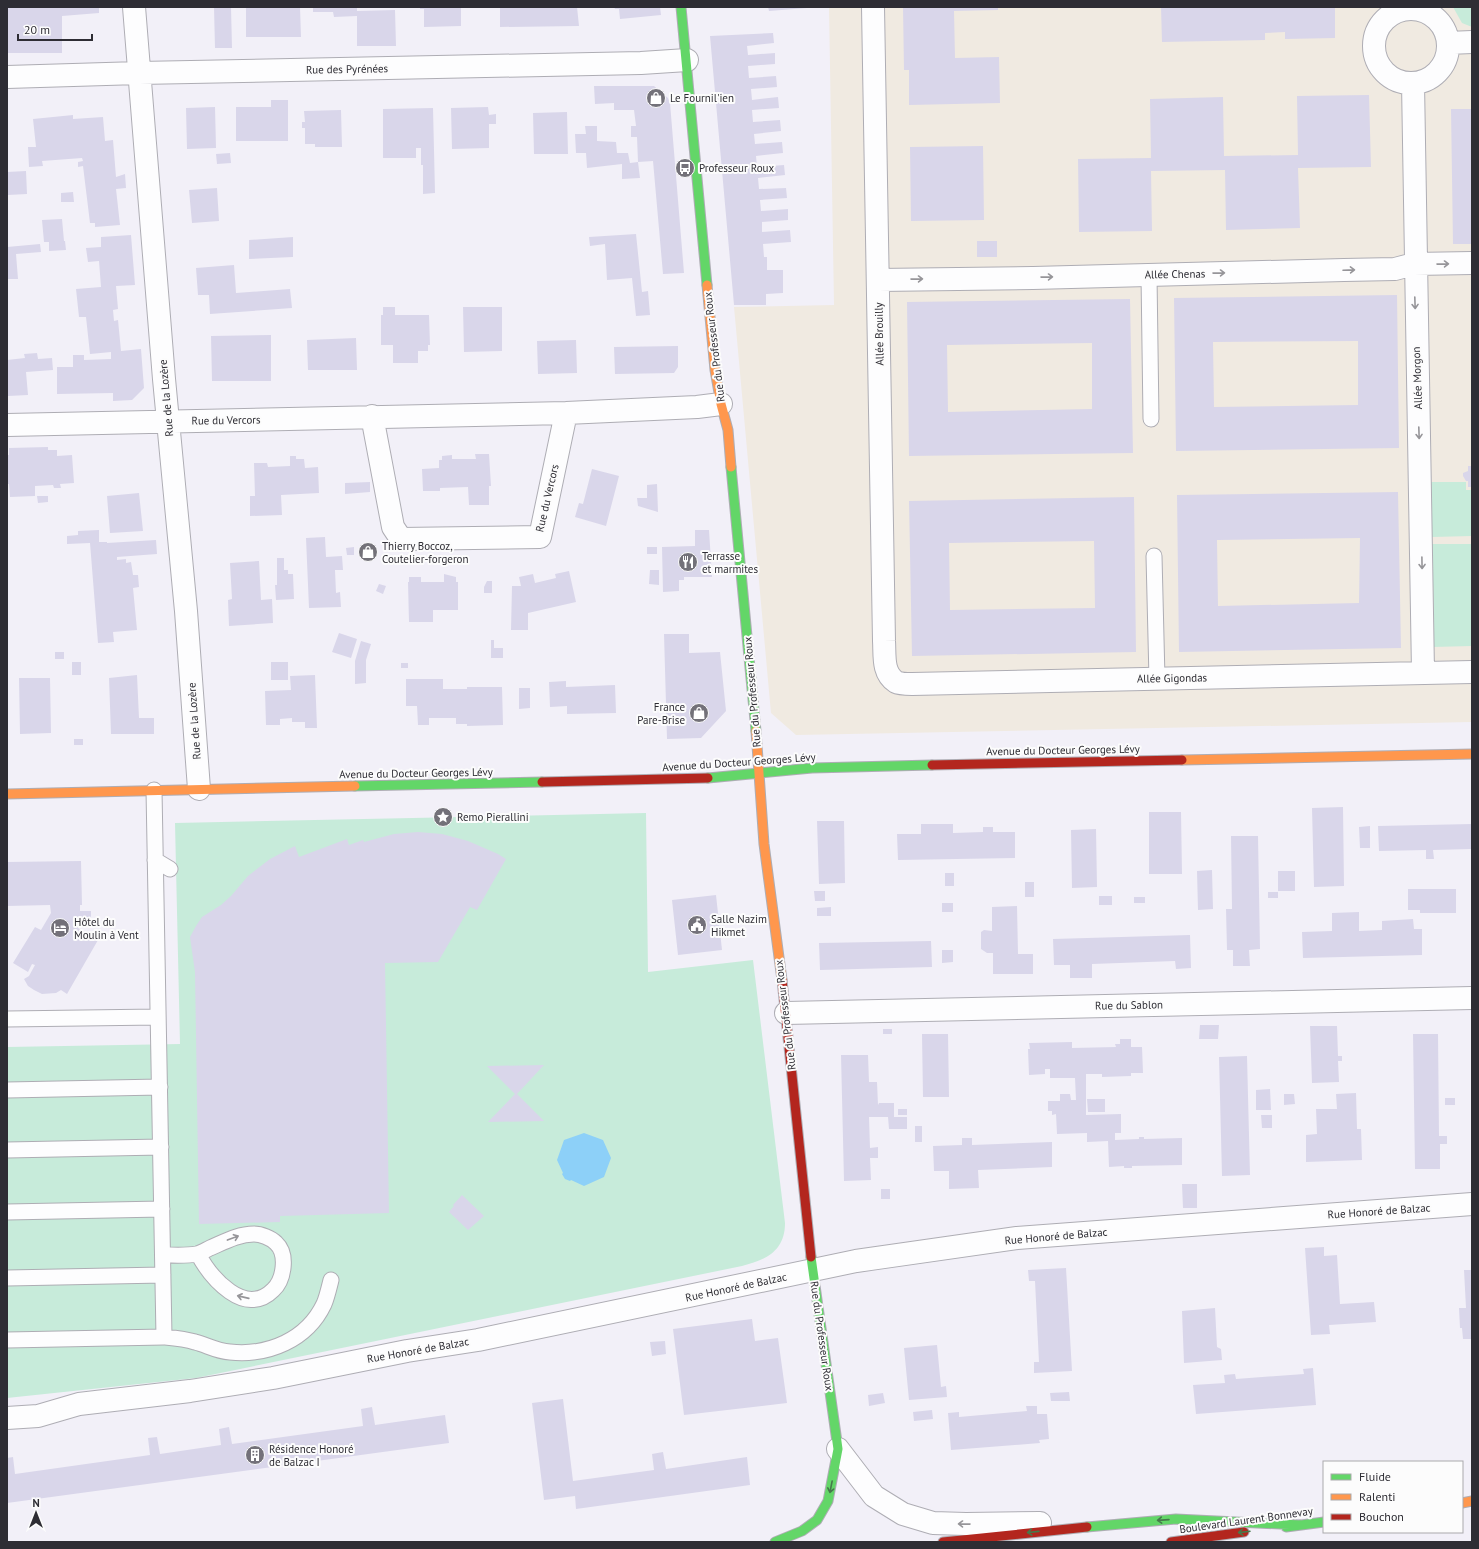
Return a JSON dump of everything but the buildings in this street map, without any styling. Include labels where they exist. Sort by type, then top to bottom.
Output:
[{"type":"main road","name":"Rue du Professeur Roux","points":[[681,7],[712,343],[721,404],[728,430],[764,844],[786,1013],[813,1270],[838,1449],[828,1501],[817,1520],[802,1531],[775,1542]]},
{"type":"main road","name":"Avenue du Docteur Georges Lévy","points":[[7,794],[693,779],[812,768],[1472,754]]},
{"type":"main road","points":[[943,1542],[1129,1522],[1176,1519],[1300,1525]]},
{"type":"main road","name":"Boulevard Laurent Bonnevay","points":[[1171,1542],[1323,1522]]},
{"type":"street","name":"Rue de la Lozère","points":[[134,7],[168,421],[186,611],[199,789]]},
{"type":"street","name":"Allée Brouilly","points":[[873,7],[885,662]]},
{"type":"street","points":[[1412,8],[1425,12],[1436,18],[1445,30],[1448,43],[1447,55],[1435,74],[1424,80],[1413,82],[1401,81],[1390,76],[1381,67],[1376,56],[1375,43],[1378,30],[1386,18],[1398,11],[1412,8]]},
{"type":"street","points":[[1448,43],[1472,42]]},
{"type":"street","name":"Rue des Pyrénées","points":[[7,77],[641,63],[687,60]]},
{"type":"street","name":"Allée Morgon","points":[[1413,82],[1414,264],[1422,545],[1423,673]]},
{"type":"street","name":"Allée Chenas","points":[[878,280],[1388,269],[1414,264],[1472,263]]},
{"type":"street","name":"Rue du Vercors","points":[[7,425],[566,413],[697,407],[721,404]]},
{"type":"street","name":"Rue du Vercors","points":[[372,416],[393,527],[402,539],[540,537],[566,413]]},
{"type":"street","name":"Allée Gigondas","points":[[885,662],[888,674],[897,682],[912,684],[1472,672]]},
{"type":"street","name":"Rue du Sablon","points":[[786,1013],[1472,998]]},
{"type":"street","name":"Rue Honoré de Balzac","points":[[7,1418],[38,1416],[79,1404],[190,1391],[273,1378],[407,1351],[478,1340],[856,1261],[1017,1238],[1472,1204]]},
{"type":"street","name":"Rue du Professeur Roux","points":[[838,1449],[874,1496],[903,1514],[933,1523],[1129,1522]]},
{"type":"lane","points":[[1148,275],[1151,419]]},
{"type":"lane","points":[[1154,556],[1157,679]]},
{"type":"lane","points":[[154,790],[164,1337]]},
{"type":"lane","points":[[155,860],[170,869]]},
{"type":"lane","points":[[7,1019],[158,1017]]},
{"type":"lane","points":[[7,1090],[160,1087]]},
{"type":"lane","points":[[7,1150],[161,1147]]},
{"type":"lane","points":[[7,1212],[162,1208]]},
{"type":"lane","points":[[163,1254],[198,1254],[236,1236],[253,1234],[263,1236],[276,1243],[282,1255],[283,1267],[280,1279],[274,1290],[263,1298],[248,1299],[234,1295],[218,1282],[204,1266],[198,1254]]},
{"type":"lane","points":[[7,1278],[163,1275]]},
{"type":"lane","points":[[7,1340],[164,1337],[195,1342],[211,1349],[230,1352],[248,1353],[272,1349],[290,1341],[304,1331],[316,1318],[324,1303],[331,1280]]},
{"type":"shaded area","points":[[829,7],[1472,7],[1472,722],[796,735],[771,713],[734,307],[834,305]]},
{"type":"green space","points":[[1453,7],[1472,7],[1472,27],[1462,23]]},
{"type":"green space","points":[[1431,482],[1466,482],[1466,490],[1472,490],[1472,536],[1432,537]]},
{"type":"green space","points":[[1432,544],[1472,544],[1472,646],[1432,647],[1427,623],[1434,623]]},
{"type":"green space","points":[[646,813],[648,972],[753,960],[785,1223],[782,1241],[772,1253],[759,1261],[742,1266],[196,1378],[7,1398],[7,1047],[180,1044],[175,823]]},
{"type":"water","points":[[584,1133],[603,1140],[611,1158],[604,1177],[584,1186],[565,1179],[557,1160],[564,1140]]},
{"type":"traffic: fast","points":[[681,7],[707,285]]},
{"type":"traffic: fast","points":[[731,467],[756,731]]},
{"type":"traffic: fast","points":[[708,778],[812,768],[932,765]]},
{"type":"traffic: fast","points":[[355,786],[542,782]]},
{"type":"traffic: fast","points":[[775,1542],[802,1531],[817,1520],[828,1501],[838,1449],[811,1257]]},
{"type":"traffic: fast","points":[[1087,1527],[1176,1519],[1300,1525]]},
{"type":"traffic: fast","points":[[1286,1527],[1323,1522]]},
{"type":"traffic: slow","points":[[707,285],[715,370],[721,404],[728,430],[731,467]]},
{"type":"traffic: slow","points":[[756,731],[764,844],[782,980]]},
{"type":"traffic: slow","points":[[1182,760],[1472,754]]},
{"type":"traffic: slow","points":[[7,794],[355,786]]},
{"type":"traffic: slow","points":[[1463,1503],[1472,1501]]},
{"type":"traffic: jam","points":[[932,765],[1182,760]]},
{"type":"traffic: jam","points":[[542,782],[708,778]]},
{"type":"traffic: jam","points":[[782,980],[811,1257]]},
{"type":"traffic: jam","points":[[943,1542],[1087,1527]]},
{"type":"traffic: jam","points":[[1171,1542],[1244,1532]]},
{"type":"place","name":"Le Fournil'ien","points":[[656,98]]},
{"type":"place","name":"Professeur Roux","points":[[685,168]]},
{"type":"place","name":"Thierry Boccoz, Coutelier-forgeron","points":[[368,552]]},
{"type":"place","name":"Terrasse et marmites","points":[[688,562]]},
{"type":"place","name":"France Pare-Brise","points":[[699,713]]},
{"type":"place","name":"Remo Pierallini","points":[[443,817]]},
{"type":"place","name":"Salle Nazim Hikmet","points":[[697,925]]},
{"type":"place","name":"Hôtel du Moulin à Vent","points":[[60,928]]},
{"type":"place","name":"Résidence Honoré de Balzac I","points":[[255,1455]]}]
